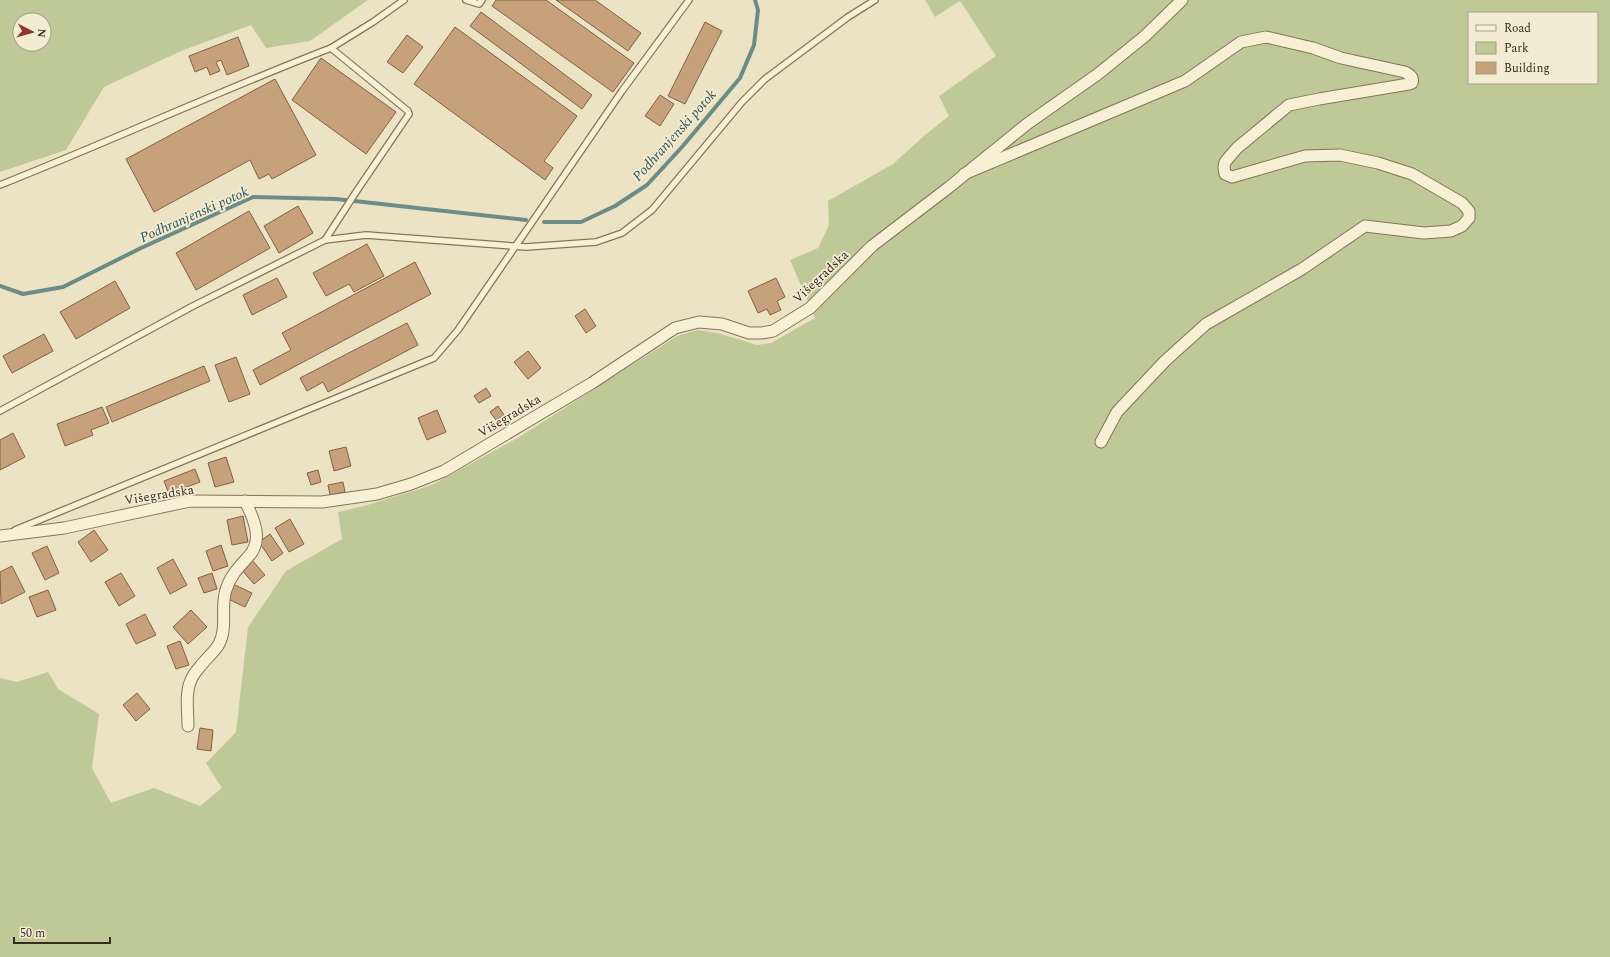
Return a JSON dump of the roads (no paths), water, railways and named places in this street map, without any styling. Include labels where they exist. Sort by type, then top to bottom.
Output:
[{"type":"street","points":[[964,174],[1027,124],[1104,69],[1145,36],[1182,0]]},
{"type":"street","points":[[964,174],[1185,81],[1241,42],[1266,37],[1313,48],[1341,58],[1405,72],[1411,76],[1413,80],[1412,83],[1409,84],[1319,98],[1289,105],[1237,148],[1225,162],[1225,174],[1232,177],[1305,156],[1340,155],[1378,163],[1412,174],[1462,203],[1469,211],[1469,218],[1462,226],[1451,231],[1424,233],[1365,226],[1302,269],[1206,324],[1165,361],[1117,412],[1101,442]]},
{"type":"street","name":"Višegradska","points":[[2,535],[64,528],[190,502],[322,502],[377,494],[411,484],[444,471],[592,383],[675,328],[699,322],[722,324],[749,333],[773,331],[810,308],[872,246],[964,174]]},
{"type":"street","points":[[188,726],[188,688],[191,678],[219,644],[223,629],[223,604],[225,590],[233,573],[249,557],[256,546],[257,533],[251,513],[245,501]]},
{"type":"lane","points":[[0,185],[78,154],[252,79],[331,48],[373,22],[404,0]]},
{"type":"lane","points":[[466,0],[478,4],[482,0]]},
{"type":"lane","points":[[2,535],[434,358],[458,330],[622,91],[689,0]]},
{"type":"lane","points":[[0,411],[193,306],[325,240],[366,235],[516,245],[526,247],[596,242],[622,233],[652,210],[742,102],[765,79],[848,17],[875,0]]},
{"type":"lane","points":[[325,240],[358,188],[409,114],[408,111],[331,48]]},
{"type":"waterway","name":"Podhranjenski potok","points":[[544,222],[581,222],[615,206],[647,185],[682,147],[740,78],[754,45],[758,10],[755,0]]},
{"type":"waterway","name":"Podhranjenski potok","points":[[0,286],[23,294],[63,287],[141,248],[253,197],[336,199],[526,220]]}]
